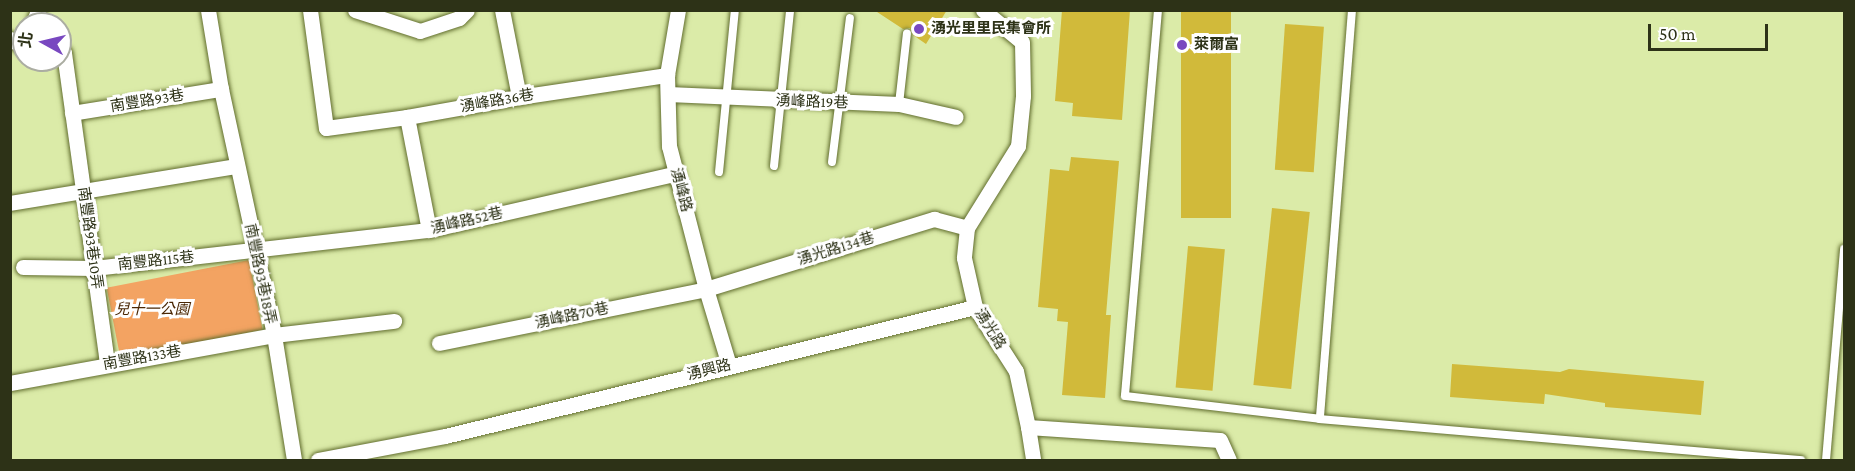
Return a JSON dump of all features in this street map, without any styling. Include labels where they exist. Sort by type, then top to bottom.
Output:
[{"type":"street","name":"南豐路93巷18弄","points":[[208,10],[221,89],[254,251],[274,335],[294,460]]},
{"type":"street","name":"湧峰路36巷","points":[[310,10],[326,128],[667,75]]},
{"type":"street","points":[[356,10],[420,31],[459,18],[467,10]]},
{"type":"street","points":[[502,10],[519,97]]},
{"type":"street","name":"湧光路","points":[[983,10],[1022,42],[1023,96],[1018,146],[967,228],[964,258],[975,307],[1016,370],[1033,460]]},
{"type":"street","name":"湧峰路","points":[[676,11],[667,75],[669,146],[706,288],[729,365]]},
{"type":"street","name":"南豐路93巷10弄","points":[[67,72],[107,364]]},
{"type":"street","name":"南豐路93巷","points":[[72,112],[221,89]]},
{"type":"street","name":"湧峰路19巷","points":[[668,94],[781,101],[899,104],[956,117]]},
{"type":"street","points":[[407,117],[429,230]]},
{"type":"street","points":[[10,202],[237,166]]},
{"type":"street","name":"湧峰路52巷","points":[[254,251],[429,230],[676,173]]},
{"type":"street","name":"湧光路134巷","points":[[706,288],[934,219],[967,228]]},
{"type":"street","name":"南豐路115巷","points":[[23,267],[94,268],[254,251]]},
{"type":"street","name":"湧峰路70巷","points":[[438,343],[706,288]]},
{"type":"street","name":"湧興路","points":[[318,460],[445,436],[729,365],[975,307]]},
{"type":"street","name":"南豐路133巷","points":[[10,383],[274,335],[394,321]]},
{"type":"street","points":[[1028,427],[1193,436],[1220,440],[1229,460]]},
{"type":"lane","points":[[719,172],[724,98],[735,10]]},
{"type":"lane","points":[[774,166],[790,10]]},
{"type":"lane","points":[[1158,10],[1125,396],[1320,419],[1801,460]]},
{"type":"lane","points":[[1320,419],[1352,10]]},
{"type":"lane","points":[[832,162],[850,18]]},
{"type":"lane","points":[[899,104],[907,33]]},
{"type":"lane","points":[[1826,460],[1845,249]]},
{"type":"green space","name":"兒十一公園","points":[[249,260],[263,330],[120,357],[107,288]]},
{"type":"building","name":"湧光里里民集會所","points":[[874,10],[947,10],[926,44],[913,35],[910,28],[903,29]]},
{"type":"building","points":[[1062,10],[1130,10],[1122,120],[1072,116],[1073,103],[1055,101]]},
{"type":"building","points":[[1181,10],[1231,10],[1231,218],[1181,218]]},
{"type":"building","points":[[1285,24],[1324,27],[1314,172],[1275,170]]},
{"type":"building","points":[[1071,157],[1119,161],[1106,315],[1111,315],[1105,398],[1062,395],[1068,322],[1057,321],[1058,309],[1038,307],[1050,169],[1069,171]]},
{"type":"building","points":[[1272,208],[1310,212],[1291,389],[1253,385]]},
{"type":"building","points":[[1188,246],[1225,249],[1212,391],[1176,387]]},
{"type":"building","points":[[1452,364],[1560,372],[1569,369],[1704,381],[1701,415],[1605,407],[1605,403],[1545,394],[1544,404],[1450,397]]},
{"type":"place","name":"湧光里里民集會所","points":[[919,29]]},
{"type":"place","name":"萊爾富","points":[[1182,45]]}]
